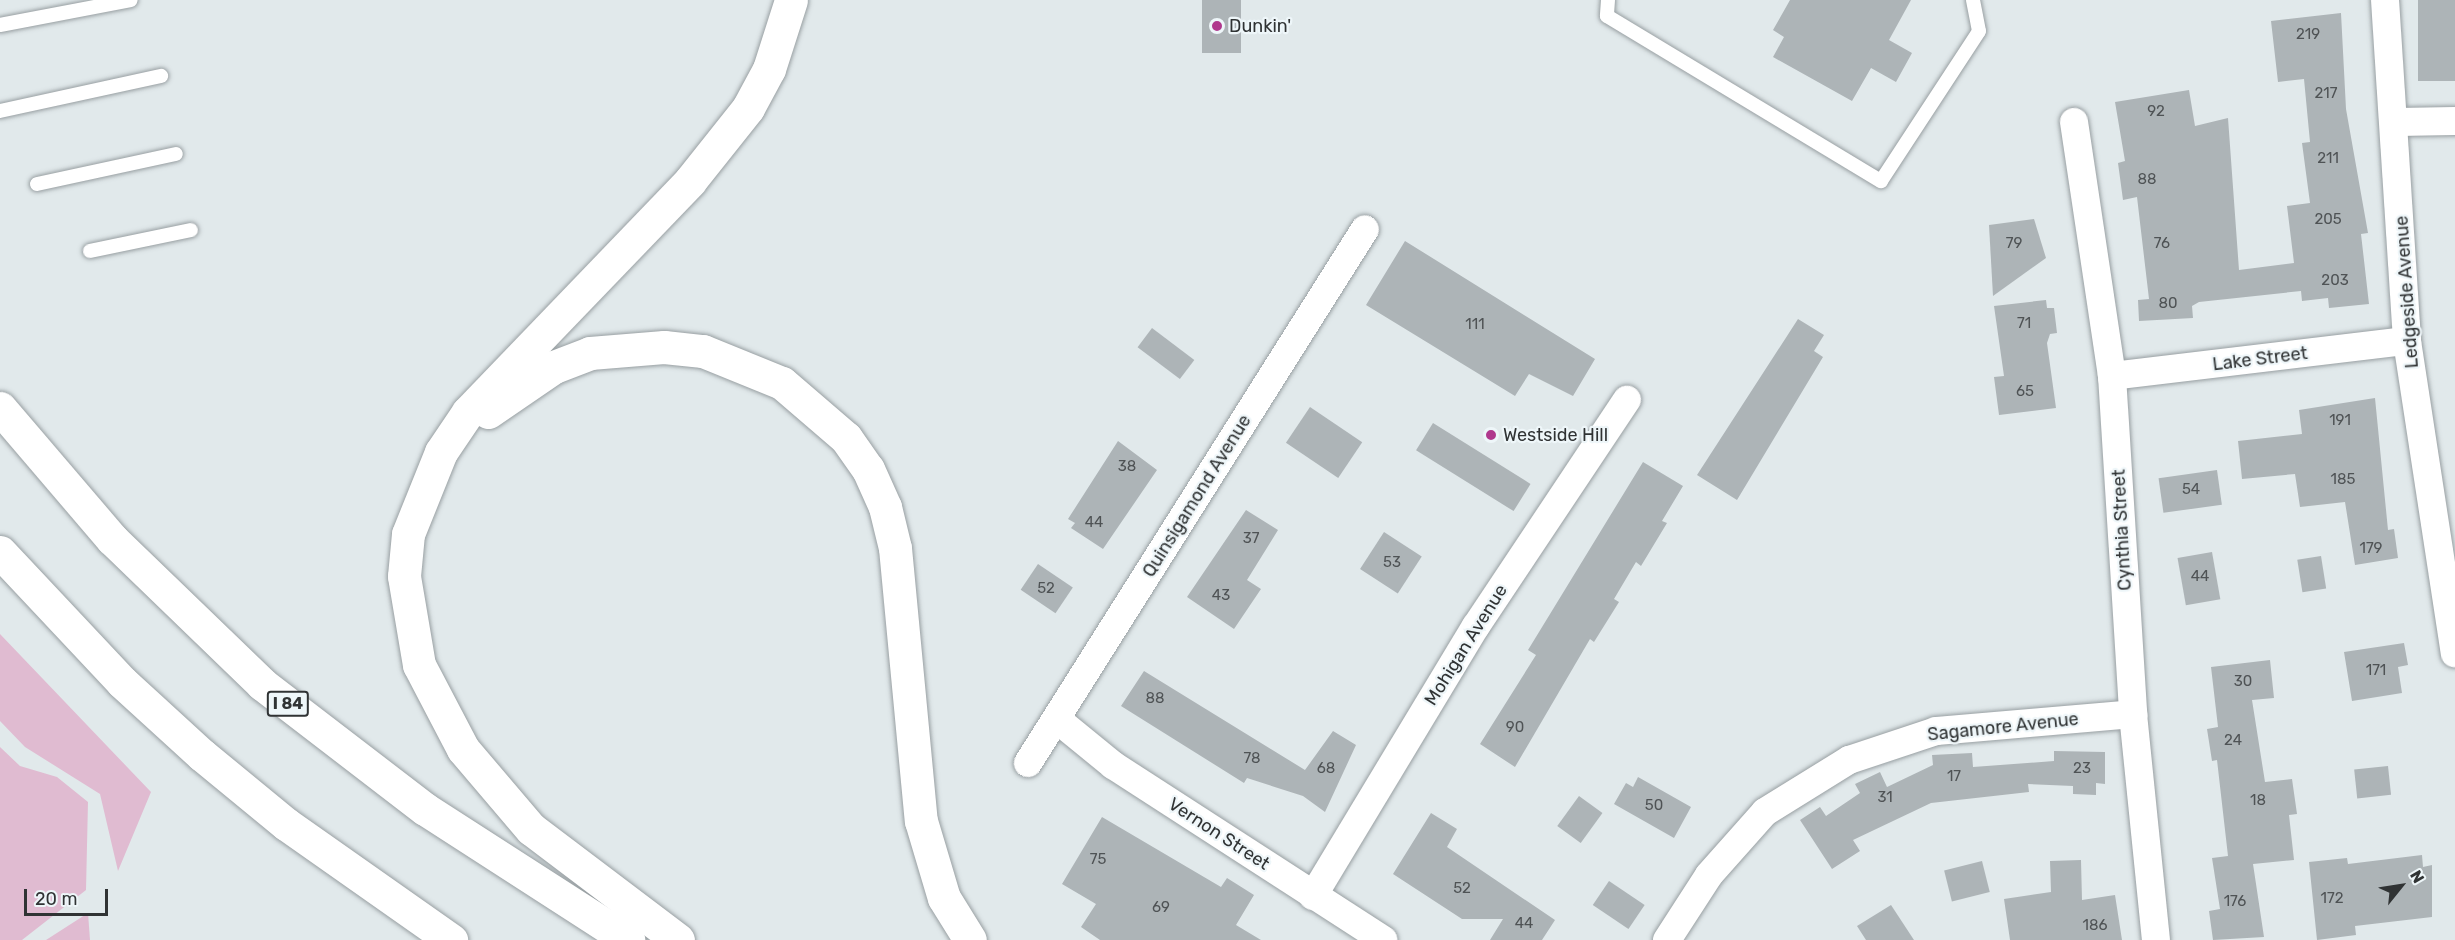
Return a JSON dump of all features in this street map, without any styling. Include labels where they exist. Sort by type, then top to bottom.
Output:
[{"type":"highway","points":[[678,940],[531,829],[463,749],[419,665],[408,618],[404,576],[411,520],[441,452],[468,412],[722,145],[769,69],[791,0]]},
{"type":"highway","points":[[411,520],[446,454],[479,418],[554,367],[590,353],[664,347],[703,351],[753,368],[816,407],[868,469],[885,507],[897,558],[921,820],[944,898],[970,940]]},
{"type":"highway","name":"I 84","points":[[0,408],[112,540],[262,684],[426,809],[628,940]]},
{"type":"highway","points":[[0,552],[122,682],[202,755],[294,831],[451,940]]},
{"type":"street","name":"Ledgeside Avenue","points":[[2385,0],[2397,123],[2407,341],[2451,587],[2455,653]]},
{"type":"street","points":[[2397,123],[2455,121]]},
{"type":"street","name":"Cynthia Street","points":[[2074,122],[2112,376],[2133,714],[2156,940]]},
{"type":"street","name":"Quinsigamond Avenue","points":[[1028,763],[1059,721],[1365,229]]},
{"type":"street","name":"Lake Street","points":[[2112,376],[2407,341]]},
{"type":"street","name":"Mohigan Avenue","points":[[1313,896],[1476,626],[1627,400]]},
{"type":"street","name":"Sagamore Avenue","points":[[1667,940],[1709,875],[1765,812],[1849,760],[1936,730],[2133,714]]},
{"type":"street","name":"Vernon Street","points":[[1059,721],[1113,765],[1383,940]]},
{"type":"lane","points":[[0,26],[131,0]]},
{"type":"lane","points":[[1608,0],[1607,16],[1881,181],[1979,31],[1973,0]]},
{"type":"lane","points":[[0,111],[161,76]]},
{"type":"lane","points":[[37,184],[176,154]]},
{"type":"lane","points":[[90,251],[191,230]]},
{"type":"shaded area","points":[[0,634],[151,792],[118,871],[100,794],[25,747],[0,721]]},
{"type":"shaded area","points":[[0,747],[20,766],[57,777],[88,802],[86,890],[22,940],[0,940]]},
{"type":"shaded area","points":[[88,913],[90,940],[46,940]]},
{"type":"building","name":"Dunkin'","points":[[1202,0],[1241,0],[1241,53],[1202,53]]},
{"type":"building","points":[[1790,0],[1911,0],[1889,40],[1912,53],[1896,82],[1871,68],[1852,101],[1773,57],[1784,37],[1773,30]]},
{"type":"building","points":[[2418,0],[2455,0],[2455,81],[2418,81]]},
{"type":"building","points":[[2341,13],[2346,109],[2368,233],[2361,234],[2369,304],[2329,308],[2328,298],[2302,301],[2301,291],[2199,302],[2192,306],[2193,318],[2139,321],[2138,300],[2149,299],[2137,197],[2123,200],[2118,163],[2125,161],[2115,102],[2189,90],[2195,126],[2228,118],[2239,270],[2294,263],[2287,206],[2310,203],[2302,143],[2310,142],[2304,79],[2278,82],[2271,21]]},
{"type":"building","points":[[2034,219],[2046,258],[1993,296],[1989,225]]},
{"type":"building","points":[[1405,241],[1595,359],[1573,396],[1529,374],[1515,396],[1366,305]]},
{"type":"building","points":[[2046,300],[2047,308],[2054,308],[2057,333],[2050,334],[2047,343],[2056,408],[1999,415],[1994,377],[2004,376],[1994,306]]},
{"type":"building","points":[[1798,319],[1824,335],[1814,351],[1823,357],[1737,500],[1697,475]]},
{"type":"building","points":[[1152,328],[1194,360],[1180,379],[1138,347]]},
{"type":"building","points":[[2375,398],[2388,530],[2394,529],[2398,558],[2355,565],[2345,502],[2300,507],[2295,474],[2242,479],[2238,441],[2302,434],[2299,410]]},
{"type":"building","points":[[1310,407],[1362,442],[1338,478],[1286,443]]},
{"type":"building","points":[[1433,423],[1531,484],[1514,511],[1416,450]]},
{"type":"building","points":[[1118,441],[1157,470],[1103,549],[1071,528],[1075,523],[1068,519]]},
{"type":"building","points":[[1643,462],[1683,486],[1662,521],[1667,523],[1641,566],[1636,562],[1614,599],[1619,602],[1594,642],[1590,639],[1515,767],[1480,744],[1536,655],[1528,650]]},
{"type":"building","points":[[2217,470],[2222,505],[2163,513],[2159,478]]},
{"type":"building","points":[[1246,510],[1278,530],[1247,580],[1261,589],[1234,629],[1187,597]]},
{"type":"building","points":[[1384,532],[1422,557],[1398,593],[1360,569]]},
{"type":"building","points":[[2212,552],[2220,599],[2186,605],[2178,558]]},
{"type":"building","points":[[2321,556],[2326,589],[2302,592],[2297,560]]},
{"type":"building","points":[[1038,564],[1073,587],[1055,613],[1021,590]]},
{"type":"building","points":[[2404,643],[2408,665],[2398,667],[2402,693],[2352,701],[2344,652]]},
{"type":"building","points":[[2270,660],[2274,698],[2252,700],[2265,782],[2292,779],[2297,814],[2289,815],[2294,860],[2253,864],[2264,937],[2213,940],[2209,911],[2220,909],[2212,858],[2228,856],[2217,760],[2212,761],[2207,729],[2218,727],[2211,667]]},
{"type":"building","points":[[1144,671],[1305,770],[1333,731],[1356,745],[1325,812],[1303,796],[1247,778],[1244,783],[1121,706]]},
{"type":"building","points":[[2054,751],[2105,752],[2105,784],[2096,783],[2096,795],[2073,794],[2073,786],[2028,784],[2029,792],[1931,803],[1853,840],[1860,851],[1832,869],[1800,820],[1820,807],[1826,816],[1860,793],[1855,784],[1880,772],[1887,787],[1933,765],[1932,755],[1972,753],[1973,767],[2054,761]]},
{"type":"building","points":[[2388,766],[2391,795],[2357,798],[2354,770]]},
{"type":"building","points":[[1638,777],[1691,807],[1674,838],[1614,804],[1626,783],[1633,787]]},
{"type":"building","points":[[1579,796],[1602,813],[1581,843],[1557,826]]},
{"type":"building","points":[[1431,813],[1457,829],[1447,847],[1555,920],[1542,940],[1490,940],[1503,919],[1462,919],[1393,874]]},
{"type":"building","points":[[1102,817],[1221,887],[1227,878],[1254,895],[1236,925],[1261,940],[1100,940],[1081,927],[1096,904],[1062,884]]},
{"type":"building","points":[[2422,855],[2423,867],[2432,865],[2432,917],[2355,926],[2356,935],[2317,940],[2309,862],[2347,858],[2348,864]]},
{"type":"building","points":[[2081,860],[2082,900],[2115,895],[2122,940],[2010,940],[2004,899],[2051,892],[2050,861]]},
{"type":"building","points":[[1982,861],[1990,892],[1952,901],[1944,870]]},
{"type":"building","points":[[1609,881],[1645,905],[1628,929],[1593,905]]},
{"type":"building","points":[[1891,905],[1914,940],[1866,940],[1857,926]]},
{"type":"place","name":"Dunkin'","points":[[1217,26]]},
{"type":"place","name":"Westside Hill","points":[[1491,435]]}]
